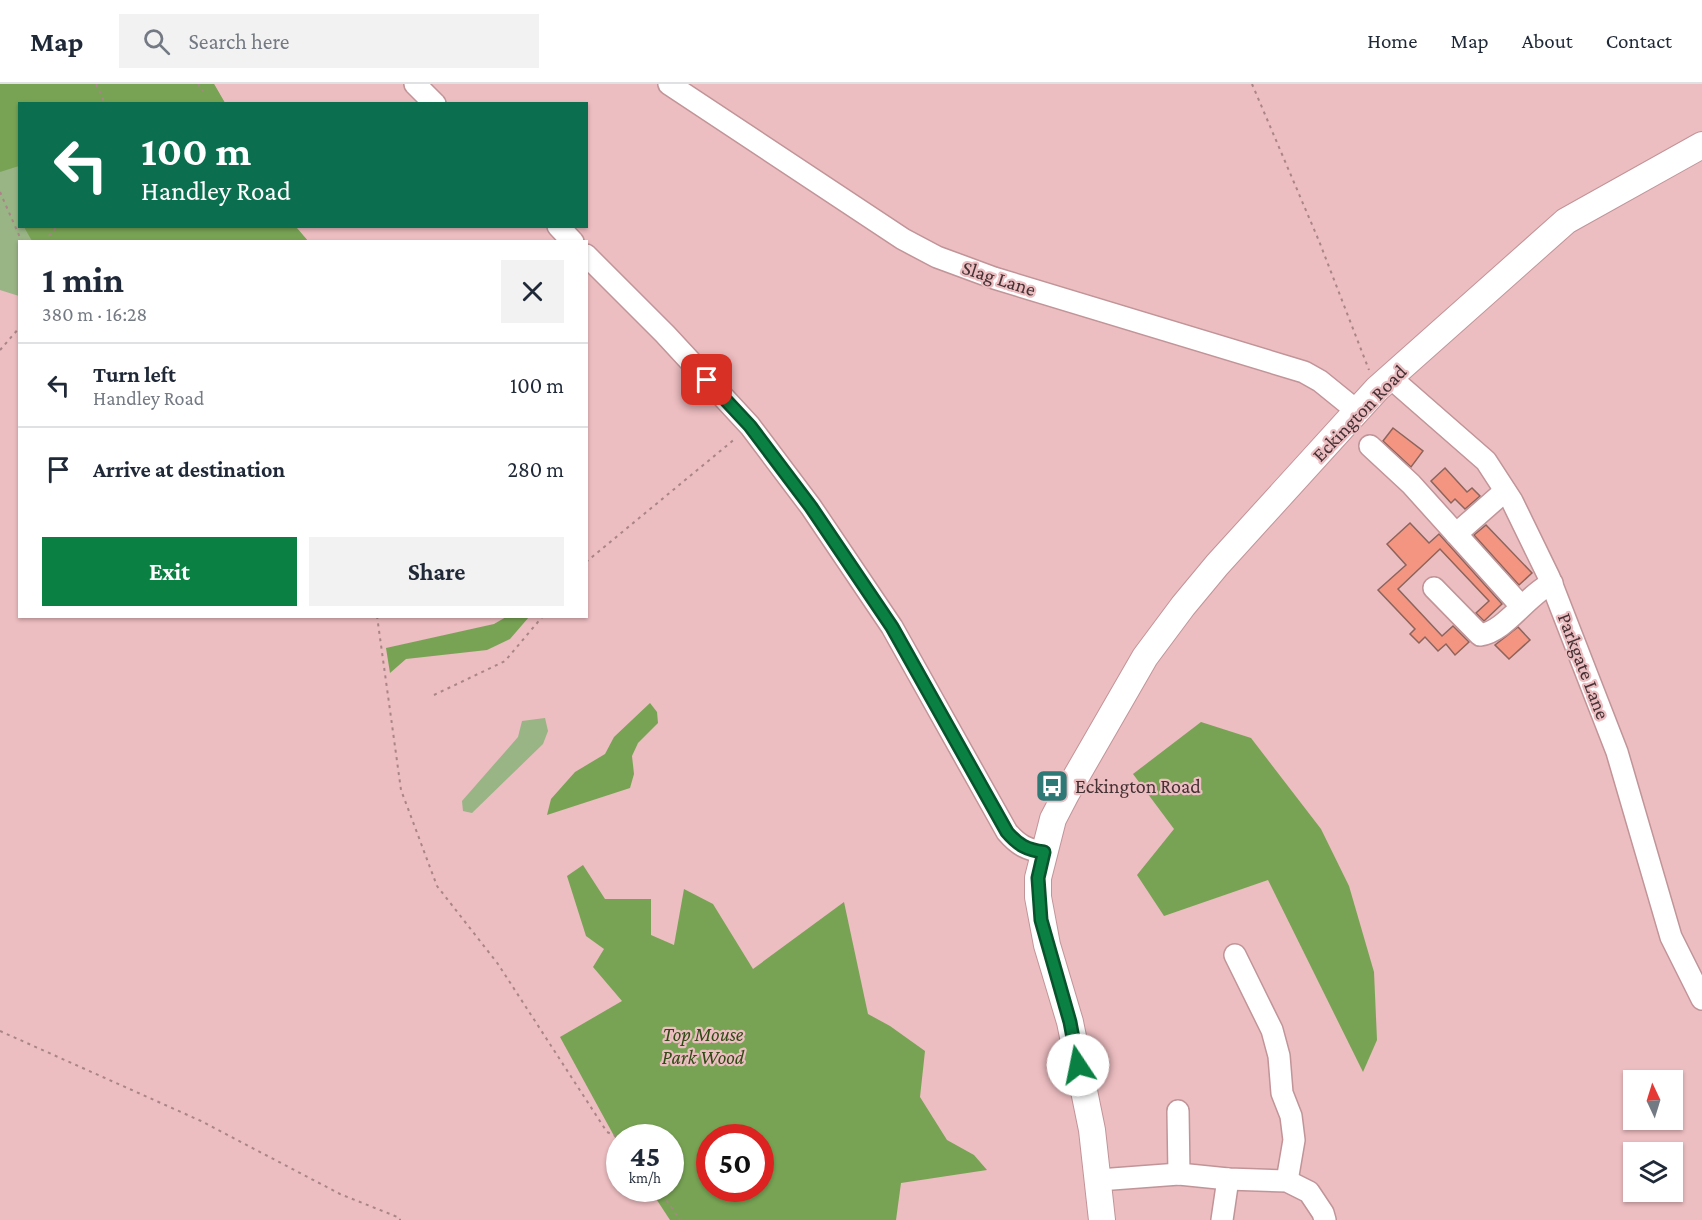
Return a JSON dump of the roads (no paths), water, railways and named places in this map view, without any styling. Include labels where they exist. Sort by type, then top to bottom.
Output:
[{"type":"main road","name":"Eckington Road","points":[[1102,1220],[1092,1130],[1070,1022],[1041,920],[1038,878],[1053,819],[1145,657],[1217,565],[1358,411],[1384,384],[1566,220],[1702,145]]},
{"type":"street","points":[[415,84],[433,102]]},
{"type":"street","name":"Slag Lane","points":[[669,84],[903,239],[937,257],[994,278],[1304,372],[1320,381],[1358,411]]},
{"type":"street","points":[[560,228],[571,240]]},
{"type":"street","points":[[589,257],[665,334],[750,426],[811,507],[892,627],[1007,832],[1017,843],[1030,850],[1044,852]]},
{"type":"street","name":"Parkgate Lane","points":[[1384,384],[1486,461],[1505,491],[1552,583],[1617,752],[1671,937],[1702,999]]},
{"type":"street","points":[[1370,446],[1411,484],[1521,606]]},
{"type":"street","points":[[1456,534],[1505,491]]},
{"type":"street","points":[[1434,588],[1480,635],[1487,634],[1498,627],[1538,591],[1552,583]]},
{"type":"street","points":[[1235,955],[1272,1030],[1279,1056],[1282,1093],[1291,1116],[1294,1140],[1287,1181]]},
{"type":"street","points":[[1178,1111],[1179,1174]]},
{"type":"street","points":[[1098,1180],[1179,1174],[1228,1179],[1287,1181],[1310,1192],[1325,1220]]},
{"type":"street","points":[[1222,1220],[1228,1179]]},
{"type":"place","name":"Eckington Road","points":[[1052,786]]},
{"type":"park label","name":"Top Mouse Park Wood","points":[[703,1046]]}]
